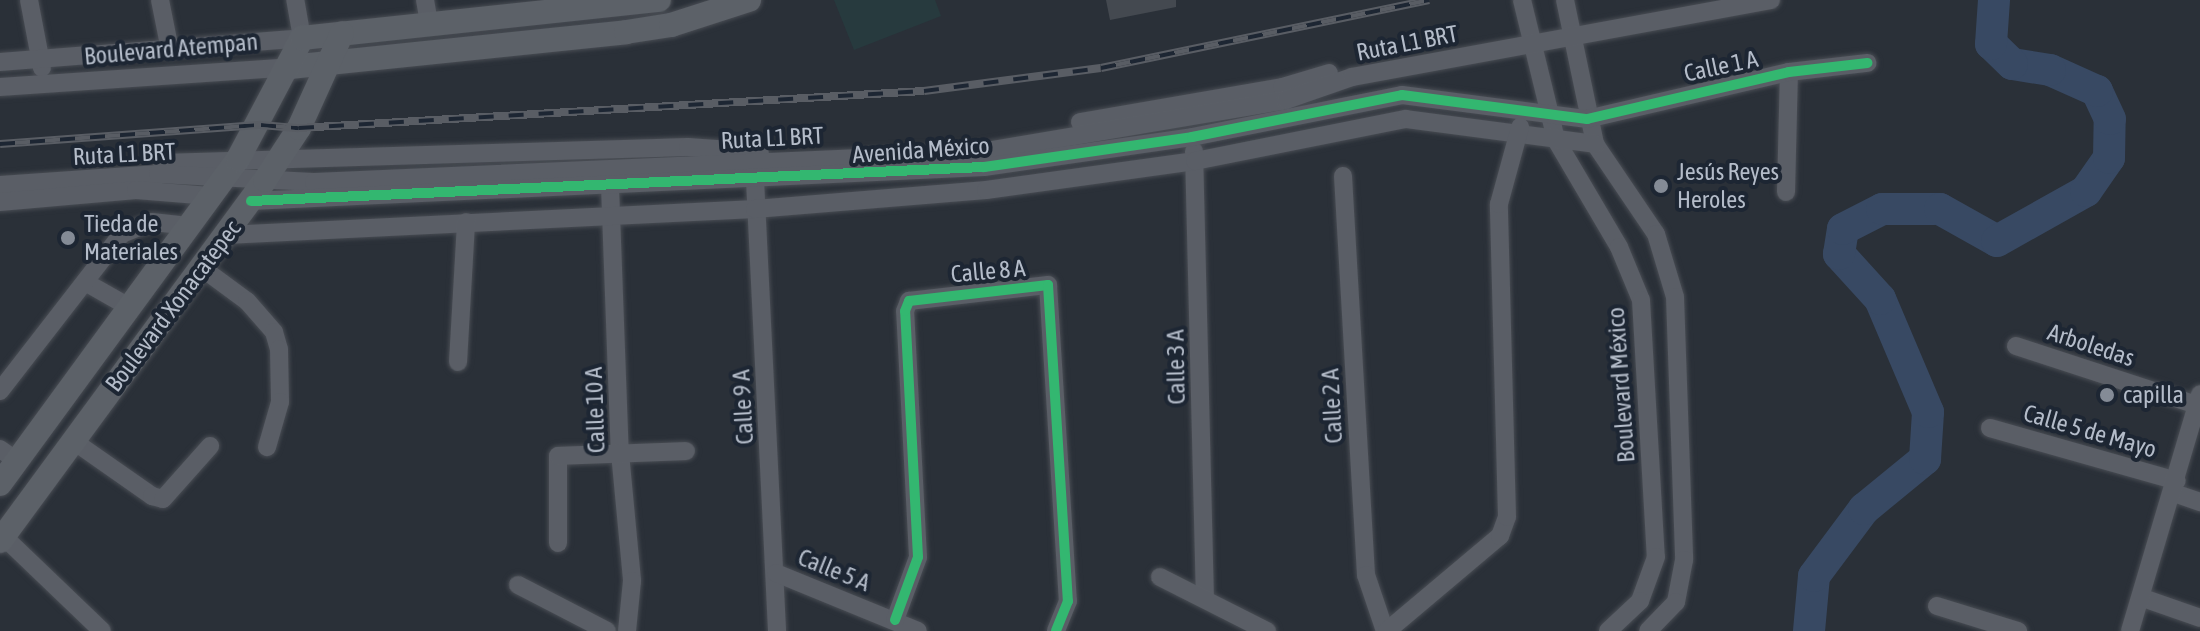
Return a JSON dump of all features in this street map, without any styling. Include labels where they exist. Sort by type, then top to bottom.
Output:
[{"type":"main road","points":[[342,33],[427,11],[659,0]]},
{"type":"main road","points":[[332,62],[626,32],[671,25],[749,0]]},
{"type":"main road","name":"Boulevard Atempan","points":[[302,38],[342,33]]},
{"type":"main road","name":"Boulevard Xonacatepec","points":[[2,538],[251,201],[279,159],[332,62],[342,33]]},
{"type":"main road","name":"Boulevard Xonacatepec","points":[[0,484],[8,455],[129,307],[233,167],[290,67],[302,38]]},
{"type":"main road","name":"Boulevard Atempan","points":[[290,67],[332,62]]},
{"type":"street","points":[[29,0],[43,83]]},
{"type":"street","points":[[160,0],[170,50]]},
{"type":"street","points":[[295,0],[302,38]]},
{"type":"street","name":"Boulevard México","points":[[1522,0],[1547,114],[1556,140],[1619,247],[1641,300],[1656,557],[1640,601],[1608,631]]},
{"type":"street","points":[[1565,0],[1568,32],[1595,144],[1656,234],[1675,297],[1684,560],[1676,602],[1648,631]]},
{"type":"street","name":"Ruta L1 BRT","points":[[1614,24],[1713,0]]},
{"type":"street","name":"Ruta L1 BRT","points":[[0,185],[233,167],[279,159],[688,147],[768,152],[972,141],[1282,87],[1350,67],[1771,0]]},
{"type":"street","name":"Boulevard Atempan","points":[[0,62],[302,38]]},
{"type":"street","name":"Ruta L1 BRT","points":[[0,175],[233,167],[265,180],[974,153],[1286,100],[1352,77],[1529,39]]},
{"type":"street","name":"Calle 1 A","points":[[1587,119],[1789,72],[1867,63]]},
{"type":"street","name":"Boulevard Atempan","points":[[0,87],[290,67]]},
{"type":"street","points":[[1786,192],[1789,72]]},
{"type":"street","name":"Avenida México","points":[[251,201],[984,167],[1192,137],[1402,95],[1587,119]]},
{"type":"street","points":[[1386,631],[1500,536],[1507,517],[1499,204],[1519,136],[1522,112]]},
{"type":"street","name":"Avenida México","points":[[226,235],[611,213],[755,209],[986,190],[1195,161],[1406,119],[1595,144]]},
{"type":"street","name":"Calle 3 A","points":[[1192,137],[1205,596]]},
{"type":"street","name":"Calle 2 A","points":[[1343,176],[1366,575],[1386,631]]},
{"type":"street","name":"Calle 9 A","points":[[755,180],[777,631]]},
{"type":"street","name":"Calle 10 A","points":[[610,186],[620,453],[632,581],[627,631]]},
{"type":"street","points":[[0,202],[136,190],[210,196]]},
{"type":"street","points":[[0,391],[122,234],[152,222],[189,226]]},
{"type":"street","points":[[458,362],[466,222]]},
{"type":"street","points":[[202,268],[247,301],[274,332],[279,349],[280,402],[267,447]]},
{"type":"street","points":[[85,282],[129,307]]},
{"type":"street","name":"Calle 8 A","points":[[895,620],[918,557],[905,311],[909,301],[1048,285],[1068,601],[1056,631]]},
{"type":"street","name":"Arboledas","points":[[2016,346],[2198,399]]},
{"type":"street","points":[[2130,631],[2176,487],[2198,399]]},
{"type":"street","name":"Calle 5 de Mayo","points":[[1990,428],[2176,487],[2200,502]]},
{"type":"street","points":[[72,440],[152,496],[163,499],[210,446]]},
{"type":"street","points":[[558,543],[558,456],[686,451]]},
{"type":"street","points":[[2,538],[102,631]]},
{"type":"street","name":"Calle 5 A","points":[[776,573],[918,631]]},
{"type":"street","points":[[1160,577],[1205,596],[1267,631]]},
{"type":"street","points":[[518,585],[607,631]]},
{"type":"street","points":[[2143,598],[2200,618]]},
{"type":"street","points":[[1937,606],[2018,631]]},
{"type":"green space","points":[[834,0],[935,0],[941,16],[854,50]]},
{"type":"building","points":[[1106,0],[1176,0],[1176,7],[1110,20]]},
{"type":"waterway","points":[[1809,631],[1814,576],[1864,509],[1925,459],[1928,412],[1880,299],[1839,254],[1843,229],[1882,209],[1940,209],[1997,241],[2086,191],[2109,158],[2110,119],[2097,91],[2050,70],[2012,64],[1991,44],[1994,0]]},
{"type":"railway","points":[[0,144],[261,125],[299,128],[924,91],[1101,68],[1429,0]]},
{"type":"cycle path","points":[[251,201],[984,167],[1192,137],[1402,95],[1587,119],[1789,72],[1867,63]]},
{"type":"cycle path","points":[[895,620],[918,557],[905,311],[909,301],[1048,285],[1068,601],[1056,631]]},
{"type":"place","name":"Jesús Reyes Heroles","points":[[1661,186]]},
{"type":"place","name":"Tieda de Materiales","points":[[68,238]]},
{"type":"place","name":"capilla","points":[[2107,395]]}]
